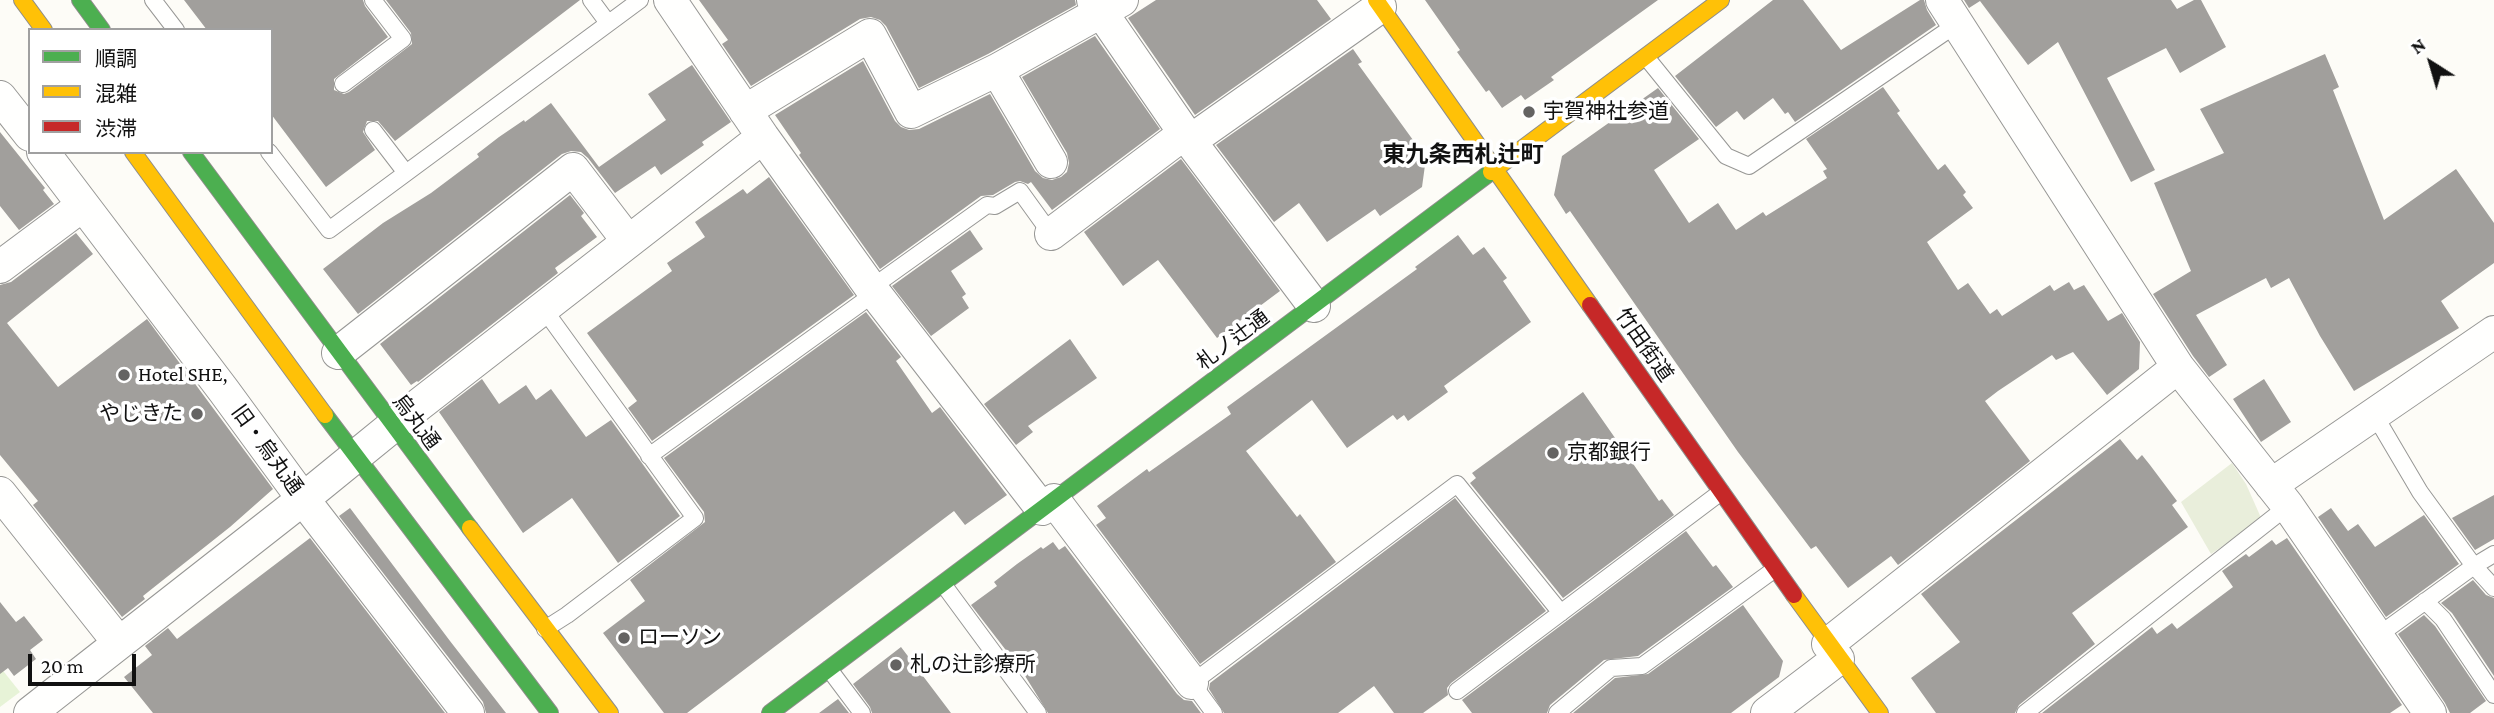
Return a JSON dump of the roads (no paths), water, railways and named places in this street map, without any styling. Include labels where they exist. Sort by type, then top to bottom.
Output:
[{"type":"street","points":[[22,0],[43,28]]},
{"type":"street","points":[[80,0],[101,28]]},
{"type":"street","points":[[670,0],[763,137],[873,290],[1192,683]]},
{"type":"street","name":"札ノ辻通","points":[[770,713],[1716,2]]},
{"type":"street","points":[[745,111],[870,35],[911,112],[997,70],[1105,3],[1188,137],[1314,306]]},
{"type":"street","points":[[1051,234],[1378,3]]},
{"type":"street","name":"竹田街道","points":[[1378,3],[1833,652],[1880,713]]},
{"type":"street","points":[[1950,12],[2178,367],[2279,496],[2430,713]]},
{"type":"street","points":[[997,70],[1051,162]]},
{"type":"street","points":[[0,97],[28,132]]},
{"type":"street","points":[[30,713],[763,137]]},
{"type":"street","name":"旧・烏丸通","points":[[45,154],[303,499],[468,713]]},
{"type":"street","points":[[134,154],[355,455],[550,713]]},
{"type":"street","name":"烏丸通","points":[[192,154],[392,426],[610,713]]},
{"type":"street","points":[[338,353],[573,169],[628,242]]},
{"type":"street","points":[[0,267],[83,205]]},
{"type":"street","points":[[2279,496],[2374,414],[2494,332]]},
{"type":"street","points":[[1767,713],[1833,652],[2178,367]]},
{"type":"street","points":[[0,493],[119,643]]},
{"type":"lane","points":[[153,0],[174,28]]},
{"type":"lane","points":[[343,84],[403,39],[373,0]]},
{"type":"lane","points":[[591,0],[608,23]]},
{"type":"lane","points":[[271,154],[329,230],[640,0]]},
{"type":"lane","points":[[1646,57],[1726,156],[1749,166],[1950,12]]},
{"type":"lane","points":[[373,130],[406,173]]},
{"type":"lane","points":[[649,456],[987,205],[995,206],[1020,191],[1051,234]]},
{"type":"lane","points":[[542,308],[695,519],[545,629]]},
{"type":"lane","points":[[2374,414],[2420,492],[2474,566],[2494,588]]},
{"type":"lane","points":[[1214,713],[1192,683],[1457,484],[1561,613]]},
{"type":"lane","points":[[1457,691],[1721,492]]},
{"type":"lane","points":[[2025,713],[2279,496]]},
{"type":"lane","points":[[2376,637],[2494,554]]},
{"type":"lane","points":[[1558,713],[1611,668],[1642,666],[1775,569]]},
{"type":"lane","points":[[943,584],[1038,713]]},
{"type":"lane","points":[[2425,601],[2443,619],[2494,695]]},
{"type":"lane","points":[[829,669],[862,713]]},
{"type":"place","name":"宇賀神社参道","points":[[1529,112]]},
{"type":"place","name":"Hotel SHE,","points":[[124,375]]},
{"type":"place","name":"やじきた","points":[[197,414]]},
{"type":"place","name":"京都銀行","points":[[1553,453]]},
{"type":"place","name":"ローソン","points":[[624,638]]},
{"type":"place","name":"札の辻診療所","points":[[896,665]]},
{"type":"district","name":"東九条西札辻町","points":[[1463,155]]}]
